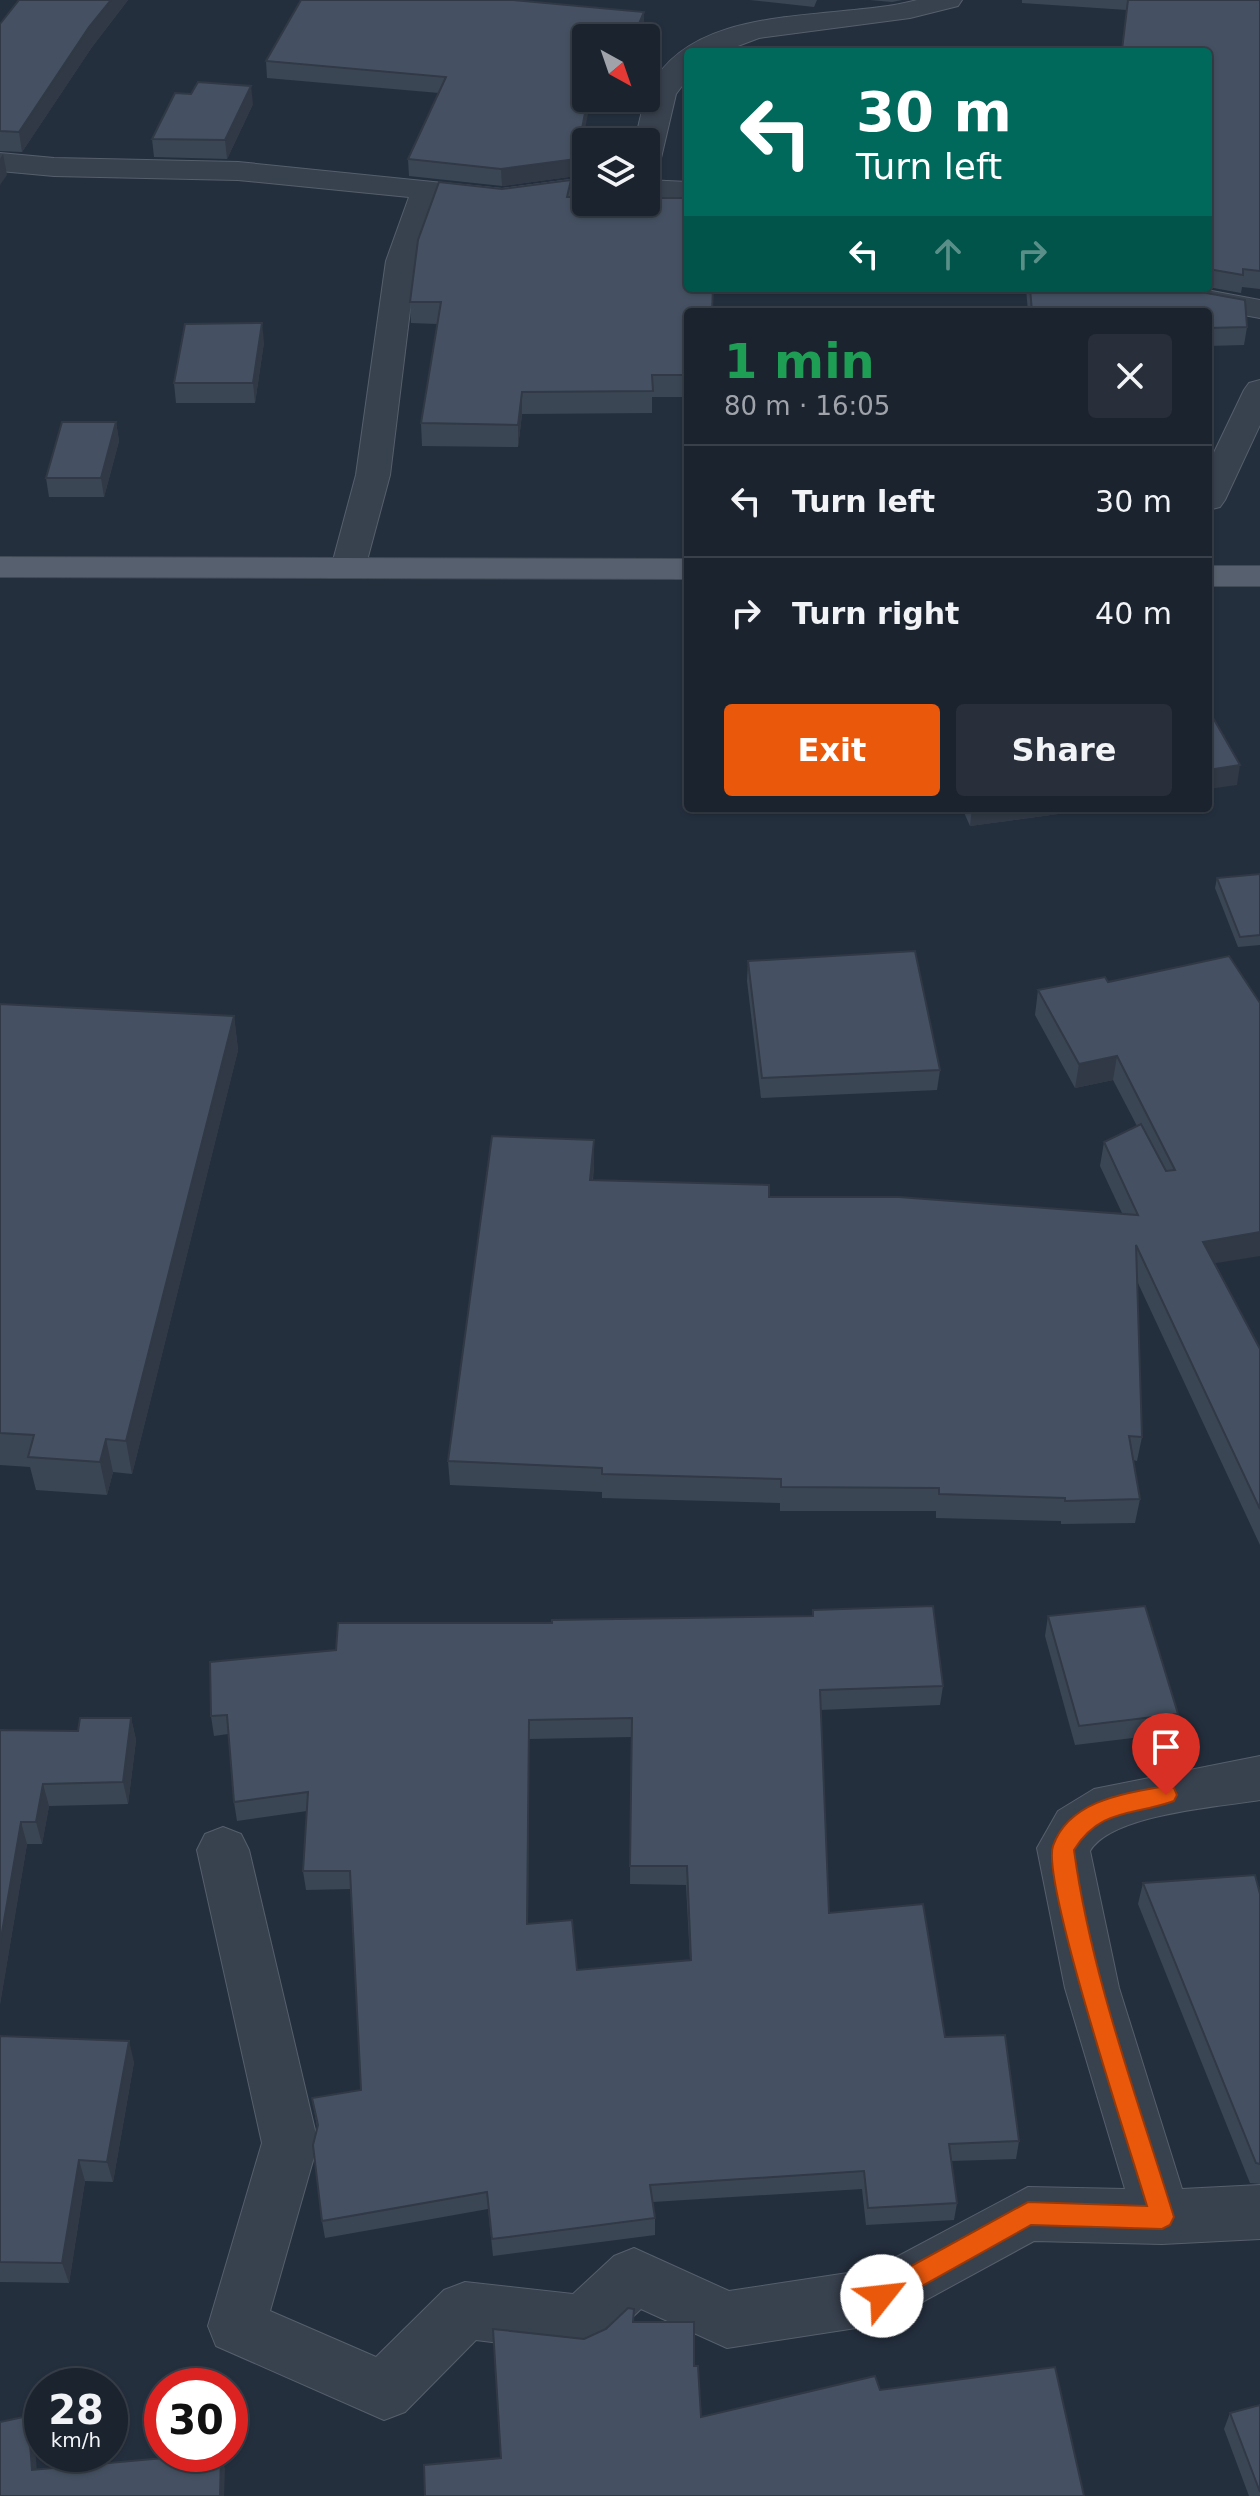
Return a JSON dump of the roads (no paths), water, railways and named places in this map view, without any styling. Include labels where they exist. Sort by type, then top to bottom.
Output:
[{"type":"main road","points":[[0,567],[684,569]]},
{"type":"main road","points":[[1212,576],[1260,576]]},
{"type":"street","points":[[690,48],[696,41],[726,24],[752,16],[793,10],[883,13],[927,8],[948,0]]},
{"type":"street","points":[[653,128],[663,89],[684,56]]},
{"type":"street","points":[[0,162],[54,167],[238,171],[426,193],[502,198],[572,189]]},
{"type":"street","points":[[660,190],[684,191]]},
{"type":"street","points":[[348,568],[373,475],[401,261],[426,193]]},
{"type":"street","points":[[1167,292],[1260,309]]},
{"type":"street","points":[[1212,492],[1260,390]]},
{"type":"street","points":[[1162,2217],[1087,1965],[1069,1891],[1063,1848],[1076,1827],[1112,1805],[1260,1778]]},
{"type":"street","points":[[223,1850],[290,2143],[237,2326],[384,2391],[465,2310],[583,2324],[634,2276],[727,2320],[882,2296],[1028,2214],[1162,2217],[1260,2212]]}]
